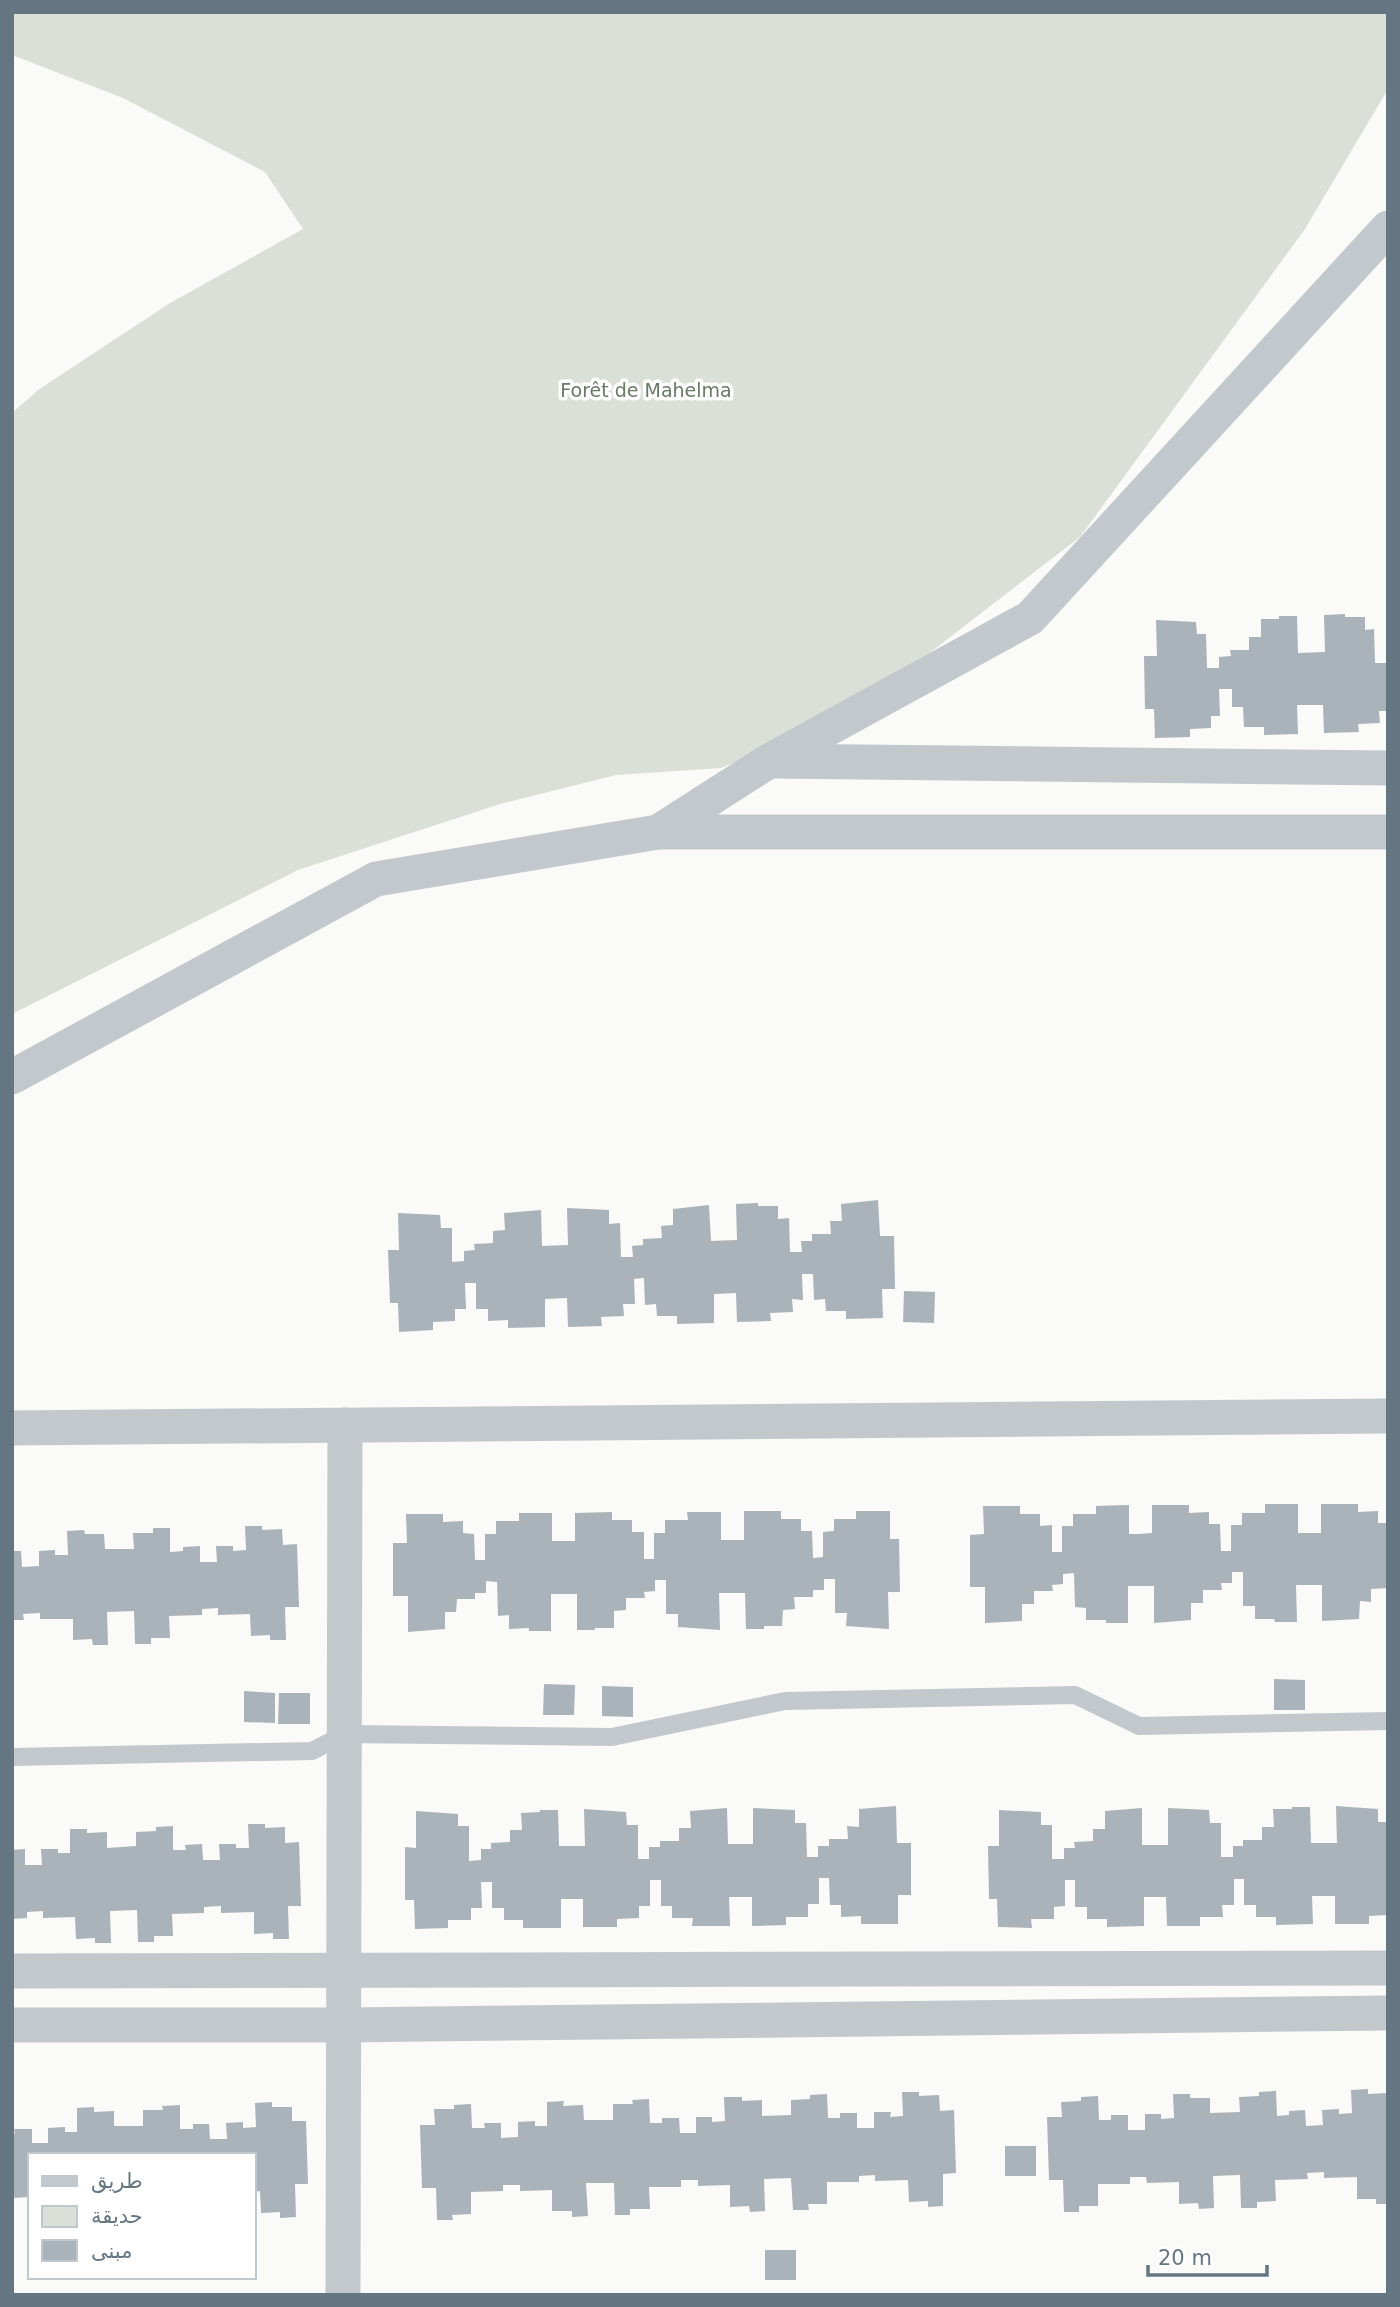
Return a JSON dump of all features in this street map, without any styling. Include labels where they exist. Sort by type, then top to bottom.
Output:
[{"type":"street","points":[[657,832],[769,761],[1030,618],[1387,229]]},
{"type":"street","points":[[769,761],[1388,768]]},
{"type":"street","points":[[12,1077],[376,879],[657,832],[1388,832]]},
{"type":"street","points":[[12,1428],[1388,1416]]},
{"type":"street","points":[[343,2295],[345,1425]]},
{"type":"street","points":[[12,1970],[1388,1968]]},
{"type":"street","points":[[12,2025],[345,2025],[1388,2013]]},
{"type":"lane","points":[[12,1757],[312,1751],[345,1734],[612,1737],[785,1701],[1075,1695],[1139,1726],[1388,1721]]},
{"type":"green space","name":"Forêt de Mahelma","points":[[12,12],[1388,12],[1388,89],[1305,229],[1080,537],[841,721],[721,768],[616,775],[500,804],[298,870],[12,1014],[12,413],[38,390],[170,303],[303,229],[265,172],[123,98],[12,55]]},
{"type":"building","points":[[1345,614],[1345,617],[1365,617],[1365,630],[1374,629],[1375,663],[1388,663],[1388,711],[1379,711],[1380,723],[1358,724],[1359,732],[1324,733],[1323,705],[1297,705],[1298,734],[1264,735],[1264,727],[1244,727],[1243,707],[1232,707],[1232,689],[1219,689],[1220,716],[1211,716],[1211,728],[1190,729],[1190,737],[1155,738],[1154,709],[1145,709],[1144,656],[1157,656],[1156,620],[1196,622],[1197,634],[1206,634],[1207,668],[1219,668],[1219,657],[1231,656],[1230,650],[1249,650],[1249,637],[1261,637],[1261,619],[1297,616],[1298,653],[1325,652],[1324,615]]},
{"type":"building","points":[[878,1200],[880,1236],[894,1236],[895,1289],[882,1289],[883,1318],[846,1319],[846,1311],[826,1311],[825,1299],[814,1300],[813,1274],[802,1274],[803,1300],[792,1299],[793,1312],[770,1313],[771,1321],[737,1322],[736,1293],[714,1294],[714,1323],[677,1324],[677,1316],[657,1316],[656,1304],[645,1305],[644,1278],[634,1279],[635,1304],[623,1304],[624,1316],[601,1317],[602,1326],[568,1327],[567,1298],[545,1299],[545,1327],[508,1328],[508,1320],[488,1321],[488,1309],[476,1309],[476,1283],[465,1283],[466,1309],[455,1309],[455,1321],[433,1322],[433,1330],[399,1332],[398,1303],[390,1303],[388,1250],[399,1250],[398,1213],[440,1215],[441,1228],[452,1228],[452,1262],[464,1261],[464,1251],[475,1250],[474,1244],[493,1243],[493,1231],[505,1230],[504,1213],[541,1210],[542,1246],[568,1245],[567,1208],[609,1210],[609,1224],[620,1223],[621,1257],[633,1257],[632,1246],[643,1245],[643,1239],[662,1238],[661,1226],[673,1225],[673,1209],[709,1205],[711,1241],[737,1240],[736,1204],[758,1203],[758,1206],[778,1206],[778,1219],[789,1218],[790,1252],[802,1252],[801,1241],[812,1241],[812,1234],[831,1234],[830,1221],[842,1221],[841,1204]]},
{"type":"building","points":[[904,1291],[935,1292],[934,1323],[903,1322]]},
{"type":"building","points":[[1265,1504],[1298,1504],[1298,1533],[1321,1533],[1321,1504],[1358,1504],[1358,1512],[1378,1511],[1378,1523],[1388,1523],[1388,1588],[1371,1589],[1371,1602],[1360,1601],[1359,1619],[1322,1621],[1322,1585],[1296,1585],[1297,1622],[1275,1622],[1274,1619],[1255,1619],[1255,1606],[1243,1606],[1243,1572],[1232,1572],[1232,1583],[1221,1583],[1222,1590],[1203,1590],[1203,1603],[1191,1603],[1191,1620],[1154,1623],[1154,1586],[1128,1586],[1128,1623],[1106,1623],[1106,1620],[1086,1620],[1086,1608],[1075,1607],[1074,1573],[1063,1574],[1063,1584],[1052,1585],[1053,1591],[1034,1591],[1034,1604],[1022,1604],[1022,1621],[985,1623],[985,1587],[970,1587],[970,1535],[984,1534],[983,1506],[1020,1506],[1020,1514],[1040,1514],[1040,1526],[1052,1525],[1052,1552],[1062,1552],[1062,1526],[1073,1526],[1073,1514],[1096,1514],[1096,1506],[1129,1505],[1129,1534],[1152,1533],[1152,1505],[1189,1505],[1189,1513],[1209,1512],[1209,1524],[1220,1524],[1221,1551],[1231,1551],[1231,1525],[1242,1525],[1242,1513],[1265,1513]]},
{"type":"building","points":[[744,1511],[781,1511],[781,1519],[801,1519],[801,1531],[812,1531],[813,1558],[823,1557],[823,1532],[834,1531],[834,1519],[856,1519],[856,1511],[890,1511],[890,1539],[899,1539],[900,1592],[888,1592],[889,1629],[846,1626],[847,1613],[835,1613],[835,1579],[824,1579],[824,1590],[813,1590],[813,1597],[794,1597],[795,1609],[783,1610],[782,1626],[764,1626],[764,1629],[746,1629],[745,1593],[719,1593],[720,1630],[678,1627],[678,1614],[666,1614],[666,1580],[655,1580],[655,1591],[644,1592],[645,1598],[626,1598],[626,1610],[614,1611],[614,1628],[595,1630],[577,1630],[577,1594],[551,1594],[551,1631],[509,1629],[509,1615],[498,1616],[497,1582],[486,1581],[486,1593],[475,1593],[475,1599],[457,1599],[456,1612],[445,1612],[445,1629],[408,1632],[408,1596],[393,1596],[393,1543],[407,1543],[406,1514],[443,1514],[443,1522],[463,1521],[463,1533],[474,1534],[475,1560],[485,1560],[485,1534],[496,1534],[496,1521],[519,1521],[519,1513],[552,1513],[552,1541],[575,1541],[575,1513],[612,1512],[612,1520],[632,1520],[632,1532],[644,1532],[644,1559],[654,1559],[654,1533],[665,1533],[665,1520],[688,1520],[687,1512],[721,1512],[721,1540],[744,1540]]},
{"type":"building","points":[[245,1526],[262,1526],[262,1530],[282,1529],[283,1545],[297,1544],[299,1607],[285,1607],[286,1640],[270,1640],[270,1635],[251,1636],[250,1614],[218,1615],[218,1608],[202,1609],[202,1615],[169,1616],[170,1638],[151,1638],[151,1644],[135,1644],[134,1611],[107,1612],[108,1645],[93,1645],[92,1639],[73,1640],[73,1619],[40,1619],[40,1613],[23,1614],[24,1620],[12,1620],[12,1551],[21,1551],[22,1567],[39,1566],[39,1551],[55,1550],[55,1555],[68,1555],[67,1531],[84,1530],[85,1534],[104,1534],[105,1549],[134,1549],[133,1533],[153,1533],[153,1528],[170,1528],[170,1552],[183,1551],[183,1547],[200,1546],[200,1562],[217,1562],[216,1546],[233,1546],[233,1551],[246,1550]]},
{"type":"building","points":[[1274,1679],[1305,1680],[1305,1710],[1274,1710]]},
{"type":"building","points":[[544,1684],[575,1685],[574,1715],[543,1715]]},
{"type":"building","points":[[602,1686],[633,1687],[633,1717],[602,1716]]},
{"type":"building","points":[[244,1691],[275,1693],[275,1723],[244,1722]]},
{"type":"building","points":[[279,1693],[310,1693],[310,1724],[278,1724]]},
{"type":"building","points":[[896,1806],[897,1843],[911,1843],[911,1895],[898,1895],[898,1924],[861,1924],[861,1916],[841,1917],[841,1905],[830,1905],[829,1878],[819,1878],[819,1904],[808,1904],[808,1917],[786,1917],[786,1925],[752,1926],[752,1897],[729,1897],[730,1926],[692,1926],[693,1918],[672,1918],[672,1906],[661,1906],[661,1880],[650,1880],[650,1906],[639,1906],[639,1918],[617,1919],[617,1927],[583,1927],[583,1899],[561,1899],[561,1928],[523,1928],[523,1920],[504,1920],[504,1908],[492,1908],[492,1882],[481,1882],[482,1908],[471,1908],[471,1920],[448,1920],[448,1928],[415,1929],[414,1900],[405,1900],[405,1847],[416,1848],[416,1811],[458,1814],[458,1826],[469,1826],[469,1861],[481,1860],[481,1849],[491,1849],[491,1843],[510,1842],[510,1830],[522,1830],[521,1813],[540,1810],[558,1810],[559,1846],[585,1846],[584,1809],[626,1812],[627,1825],[638,1825],[638,1859],[649,1859],[649,1847],[660,1847],[660,1841],[679,1841],[679,1828],[691,1828],[690,1811],[727,1808],[728,1844],[753,1844],[753,1808],[795,1810],[795,1823],[806,1823],[807,1857],[818,1857],[818,1846],[829,1846],[829,1839],[848,1839],[847,1826],[859,1827],[859,1809]]},
{"type":"building","points":[[1336,1806],[1378,1809],[1378,1822],[1388,1822],[1388,1915],[1369,1916],[1369,1924],[1335,1924],[1335,1896],[1312,1896],[1313,1924],[1276,1925],[1276,1917],[1256,1917],[1256,1905],[1244,1905],[1244,1879],[1234,1879],[1234,1905],[1222,1905],[1223,1917],[1200,1917],[1200,1926],[1167,1926],[1166,1897],[1144,1897],[1144,1926],[1107,1927],[1107,1919],[1087,1919],[1087,1907],[1075,1907],[1075,1880],[1065,1880],[1065,1906],[1054,1907],[1054,1919],[1031,1919],[1032,1928],[998,1927],[997,1899],[989,1899],[988,1846],[999,1846],[999,1810],[1041,1812],[1041,1825],[1052,1825],[1052,1859],[1064,1859],[1064,1848],[1075,1848],[1074,1842],[1093,1841],[1093,1829],[1105,1829],[1105,1811],[1142,1808],[1142,1845],[1168,1845],[1168,1808],[1209,1810],[1210,1823],[1221,1823],[1221,1857],[1233,1857],[1233,1846],[1243,1846],[1243,1840],[1262,1840],[1262,1827],[1274,1827],[1273,1809],[1310,1807],[1311,1843],[1337,1843]]},
{"type":"building","points":[[248,1824],[265,1824],[265,1828],[285,1827],[285,1843],[299,1842],[301,1906],[288,1906],[289,1939],[273,1939],[273,1933],[254,1934],[254,1912],[221,1913],[221,1906],[204,1907],[204,1913],[172,1914],[173,1936],[154,1936],[154,1942],[138,1942],[137,1910],[110,1911],[111,1943],[95,1943],[95,1938],[76,1939],[75,1917],[43,1918],[43,1911],[27,1912],[27,1918],[12,1919],[12,1850],[25,1849],[25,1865],[42,1865],[41,1849],[58,1849],[58,1853],[70,1853],[70,1829],[87,1829],[87,1833],[107,1832],[107,1848],[136,1846],[136,1832],[156,1831],[156,1827],[173,1826],[173,1850],[186,1850],[185,1845],[202,1844],[203,1860],[220,1860],[219,1844],[236,1844],[236,1848],[249,1848]]},
{"type":"building","points":[[1368,2089],[1368,2094],[1388,2093],[1388,2204],[1376,2204],[1376,2199],[1357,2199],[1357,2177],[1324,2178],[1324,2172],[1307,2173],[1308,2179],[1275,2180],[1276,2201],[1257,2202],[1257,2208],[1241,2208],[1240,2175],[1213,2176],[1214,2208],[1199,2209],[1198,2203],[1179,2204],[1179,2182],[1147,2183],[1146,2177],[1130,2177],[1130,2184],[1098,2184],[1098,2206],[1079,2206],[1079,2212],[1064,2212],[1063,2180],[1049,2180],[1047,2117],[1062,2117],[1061,2102],[1081,2101],[1081,2097],[1098,2096],[1099,2120],[1111,2120],[1111,2115],[1128,2115],[1128,2130],[1145,2130],[1145,2114],[1161,2114],[1161,2119],[1174,2118],[1173,2094],[1190,2094],[1190,2098],[1210,2098],[1210,2113],[1240,2112],[1239,2097],[1259,2096],[1259,2092],[1276,2091],[1277,2116],[1289,2115],[1289,2111],[1305,2110],[1306,2126],[1323,2125],[1322,2110],[1339,2109],[1339,2114],[1352,2113],[1351,2090]]},
{"type":"building","points":[[902,2092],[919,2092],[919,2096],[939,2095],[940,2111],[954,2110],[956,2173],[943,2174],[943,2206],[928,2207],[928,2201],[909,2202],[908,2180],[875,2181],[875,2175],[859,2176],[859,2182],[827,2182],[827,2204],[808,2204],[809,2210],[793,2210],[791,2178],[764,2179],[765,2211],[750,2212],[749,2206],[730,2207],[730,2185],[698,2186],[698,2180],[681,2180],[681,2187],[649,2187],[650,2209],[630,2209],[630,2215],[615,2215],[614,2183],[586,2183],[588,2216],[572,2217],[572,2211],[552,2211],[552,2190],[520,2191],[520,2185],[503,2185],[503,2191],[471,2192],[471,2214],[452,2215],[453,2220],[437,2220],[436,2188],[422,2188],[420,2125],[435,2125],[434,2109],[454,2109],[454,2105],[471,2104],[472,2128],[485,2128],[484,2123],[501,2123],[501,2138],[518,2137],[518,2122],[535,2121],[535,2126],[547,2126],[547,2102],[564,2101],[563,2106],[583,2105],[584,2120],[613,2120],[613,2104],[633,2104],[632,2100],[649,2099],[650,2123],[662,2123],[662,2118],[679,2118],[680,2133],[696,2133],[696,2117],[712,2117],[712,2122],[725,2121],[724,2097],[742,2097],[742,2101],[762,2100],[762,2116],[791,2115],[791,2100],[810,2099],[810,2095],[827,2094],[828,2118],[840,2118],[840,2113],[857,2113],[857,2128],[874,2128],[874,2112],[891,2112],[890,2117],[903,2116]]},
{"type":"building","points":[[272,2102],[272,2107],[292,2107],[292,2121],[306,2121],[308,2184],[295,2184],[296,2217],[280,2218],[280,2212],[261,2213],[260,2191],[256,2192],[256,2153],[28,2153],[28,2197],[12,2198],[14,2129],[32,2129],[32,2143],[48,2143],[48,2128],[65,2127],[65,2132],[77,2132],[77,2108],[94,2107],[94,2112],[114,2111],[114,2126],[143,2126],[143,2110],[163,2110],[162,2106],[180,2105],[180,2129],[193,2129],[193,2124],[209,2124],[210,2139],[227,2139],[226,2123],[243,2122],[243,2128],[256,2127],[255,2103]]},
{"type":"building","points":[[1005,2146],[1036,2146],[1036,2176],[1005,2176]]},
{"type":"building","points":[[765,2250],[796,2250],[796,2280],[765,2280]]}]
